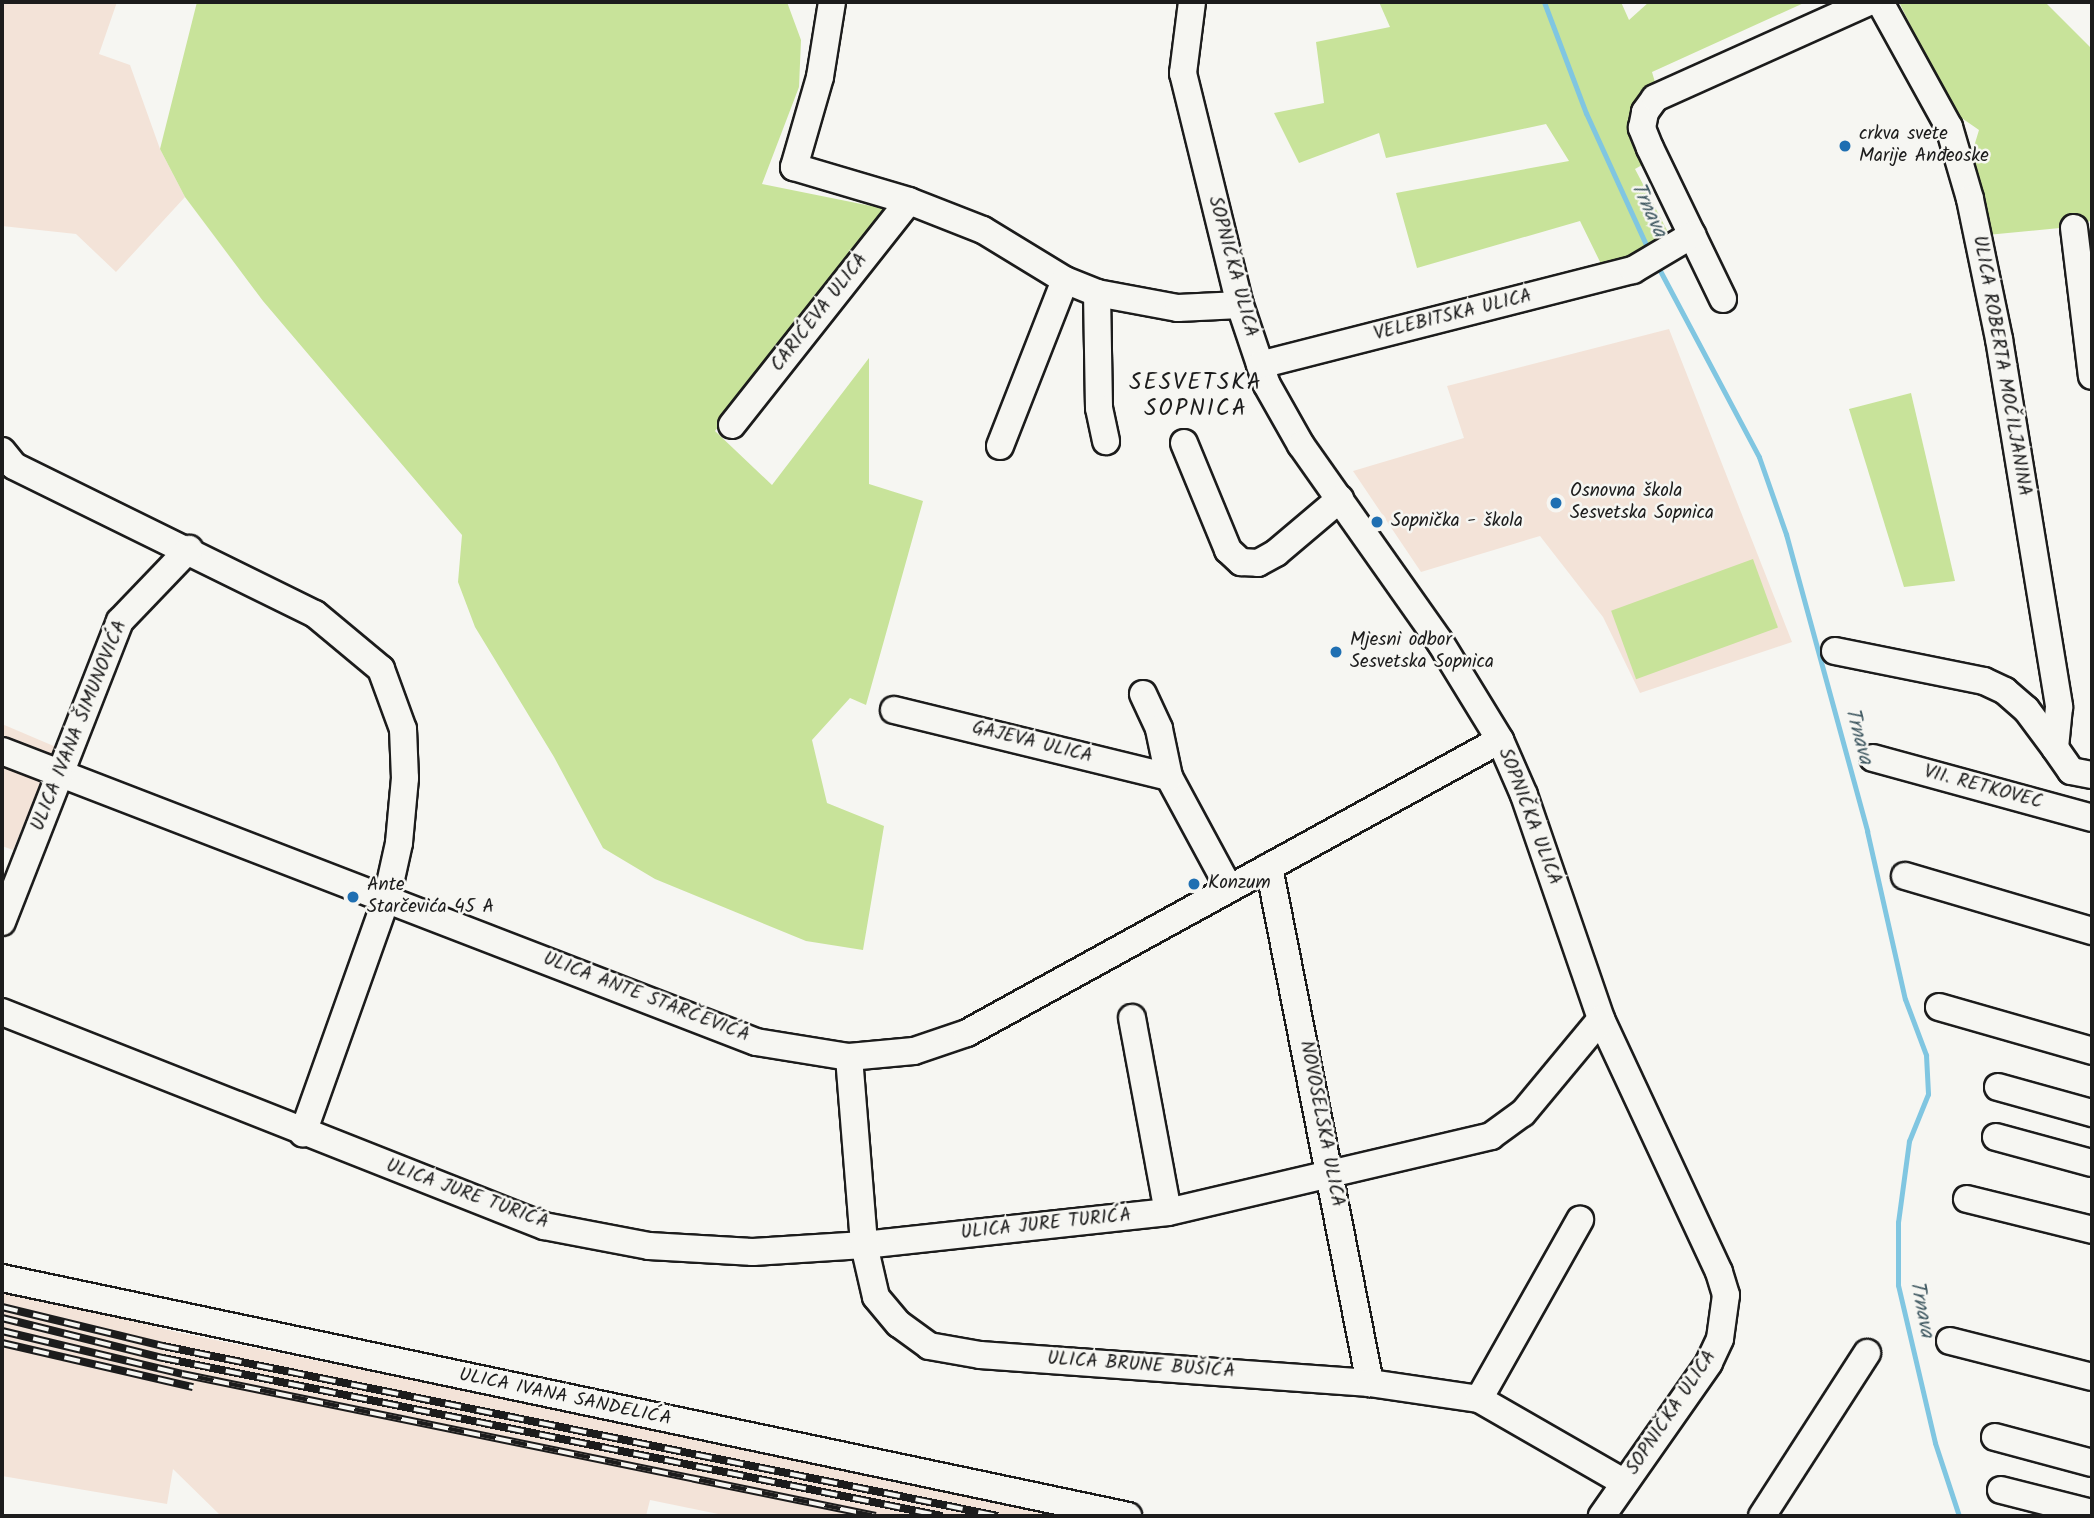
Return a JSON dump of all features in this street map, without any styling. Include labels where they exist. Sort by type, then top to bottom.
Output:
[{"type":"street","points":[[832,2],[820,77],[794,167],[909,201],[983,230],[1065,280],[1097,293],[1178,308],[1240,305]]},
{"type":"street","name":"SOPNIČKA ULICA","points":[[1192,2],[1184,73],[1240,305],[1259,365],[1282,414],[1440,642],[1500,740],[1524,795],[1601,1018],[1719,1272],[1726,1295],[1720,1339],[1709,1363],[1602,1516]]},
{"type":"street","points":[[1723,299],[1642,128],[1645,112],[1655,98],[1869,2]]},
{"type":"street","name":"ULICA ROBERTA MOČILJANINA","points":[[1880,2],[1949,127],[1970,199],[1999,340],[2059,707],[2055,748]]},
{"type":"street","name":"CARIĆEVA ULICA","points":[[732,425],[909,201]]},
{"type":"street","points":[[2074,228],[2092,376]]},
{"type":"street","name":"VELEBITSKA ULICA","points":[[1259,365],[1655,258],[1692,235]]},
{"type":"street","points":[[1000,446],[1065,280]]},
{"type":"street","points":[[1097,293],[1099,408],[1106,441]]},
{"type":"street","points":[[1184,443],[1228,550],[1241,562],[1258,563],[1276,553],[1340,499]]},
{"type":"street","points":[[2,451],[14,466],[189,549],[315,614],[381,669],[403,729],[405,778],[399,843],[387,897],[303,1133]]},
{"type":"street","name":"ULICA IVANA ŠIMUNOVIĆA","points":[[2,922],[120,621],[189,549]]},
{"type":"street","points":[[1835,651],[1984,681],[2005,691],[2026,709],[2071,771],[2092,775]]},
{"type":"street","points":[[1143,694],[1159,729],[1169,777],[1229,888]]},
{"type":"street","name":"GAJEVA ULICA","points":[[894,710],[1169,777]]},
{"type":"street","name":"ULICA ANTE STARČEVIĆA","points":[[2,751],[387,897],[756,1042],[849,1057],[914,1051],[967,1034],[1500,740]]},
{"type":"street","name":"VII. RETKOVEC","points":[[1873,758],[2092,818]]},
{"type":"street","name":"NOVOSELSKA ULICA","points":[[1269,867],[1370,1383]]},
{"type":"street","points":[[1905,876],[2092,931]]},
{"type":"street","points":[[1939,1007],[2092,1051]]},
{"type":"street","name":"ULICA JURE TURIĆA","points":[[2,1012],[544,1226],[649,1246],[753,1252],[864,1245],[1168,1212],[1491,1136],[1523,1113],[1601,1018]]},
{"type":"street","points":[[1132,1018],[1168,1212]]},
{"type":"street","name":"ULICA BRUNE BUŠIĆA","points":[[849,1057],[864,1245],[876,1297],[899,1324],[929,1346],[980,1355],[1370,1383],[1479,1399],[1626,1483]]},
{"type":"street","points":[[1998,1087],[2092,1113]]},
{"type":"street","points":[[1996,1137],[2092,1163]]},
{"type":"street","points":[[1967,1199],[2092,1230]]},
{"type":"street","points":[[1479,1399],[1580,1220]]},
{"type":"street","name":"ULICA IVANA SANDELIĆA","points":[[2,1279],[1128,1516]]},
{"type":"street","points":[[1950,1341],[2092,1377]]},
{"type":"street","points":[[1762,1516],[1867,1353]]},
{"type":"street","points":[[1996,1437],[2092,1463]]},
{"type":"street","points":[[2001,1490],[2092,1513]]},
{"type":"shaded area","points":[[2,2],[117,2],[99,54],[130,65],[160,149],[185,197],[116,272],[76,234],[2,226]]},
{"type":"shaded area","name":"Osnovna škola Sesvetska Sopnica","points":[[1669,329],[1792,642],[1640,693],[1603,617],[1540,536],[1421,572],[1353,471],[1464,438],[1447,386]]},
{"type":"shaded area","points":[[2,724],[56,747],[13,850],[2,846]]},
{"type":"shaded area","points":[[2,1289],[181,1333],[1081,1516],[728,1516],[650,1500],[646,1516],[221,1516],[173,1469],[167,1504],[2,1476]]},
{"type":"green space","points":[[197,2],[787,2],[801,40],[799,87],[762,184],[886,209],[715,431],[772,485],[869,358],[869,484],[923,501],[866,705],[850,698],[812,740],[827,803],[884,826],[863,950],[806,941],[655,879],[603,848],[554,757],[475,627],[458,582],[462,535],[263,301],[185,197],[160,149]]},
{"type":"green space","points":[[1379,2],[1621,2],[1629,20],[1649,2],[1806,2],[1652,72],[1657,89],[1649,161],[1635,169],[1669,234],[1605,272],[1580,221],[1417,268],[1396,193],[1569,161],[1546,124],[1386,158],[1379,133],[1299,163],[1274,113],[1324,103],[1316,42],[1390,27]]},
{"type":"green space","points":[[1899,2],[2045,2],[2092,49],[2092,220],[2080,226],[1987,235],[1969,163],[1979,130],[1953,112]]},
{"type":"green space","points":[[1911,393],[1955,581],[1904,587],[1849,409]]},
{"type":"green space","points":[[1753,559],[1778,628],[1636,679],[1611,611]]},
{"type":"waterway","name":"Trnava","points":[[1544,2],[1586,113],[1649,251]]},
{"type":"waterway","name":"Trnava","points":[[1657,265],[1759,457],[1786,534],[1867,831],[1905,999],[1926,1055],[1928,1094],[1909,1141],[1898,1222],[1898,1285],[1935,1443],[1959,1516]]},
{"type":"railway","points":[[2,1307],[163,1346],[998,1516]]},
{"type":"railway","points":[[2,1318],[163,1358],[942,1516]]},
{"type":"railway","points":[[2,1331],[182,1374],[876,1516]]},
{"type":"railway","points":[[2,1343],[193,1387]]},
{"type":"place","name":"crkva svete Marije Anđeoske","points":[[1845,146]]},
{"type":"place","name":"Osnovna škola Sesvetska Sopnica","points":[[1556,503]]},
{"type":"place","name":"Sopnička - škola","points":[[1377,522]]},
{"type":"place","name":"Mjesni odbor Sesvetska Sopnica","points":[[1336,652]]},
{"type":"place","name":"Konzum","points":[[1194,884]]},
{"type":"place","name":"Ante Starčevića 45 A","points":[[353,897]]},
{"type":"district","name":"SESVETSKA SOPNICA","points":[[1196,396]]}]
